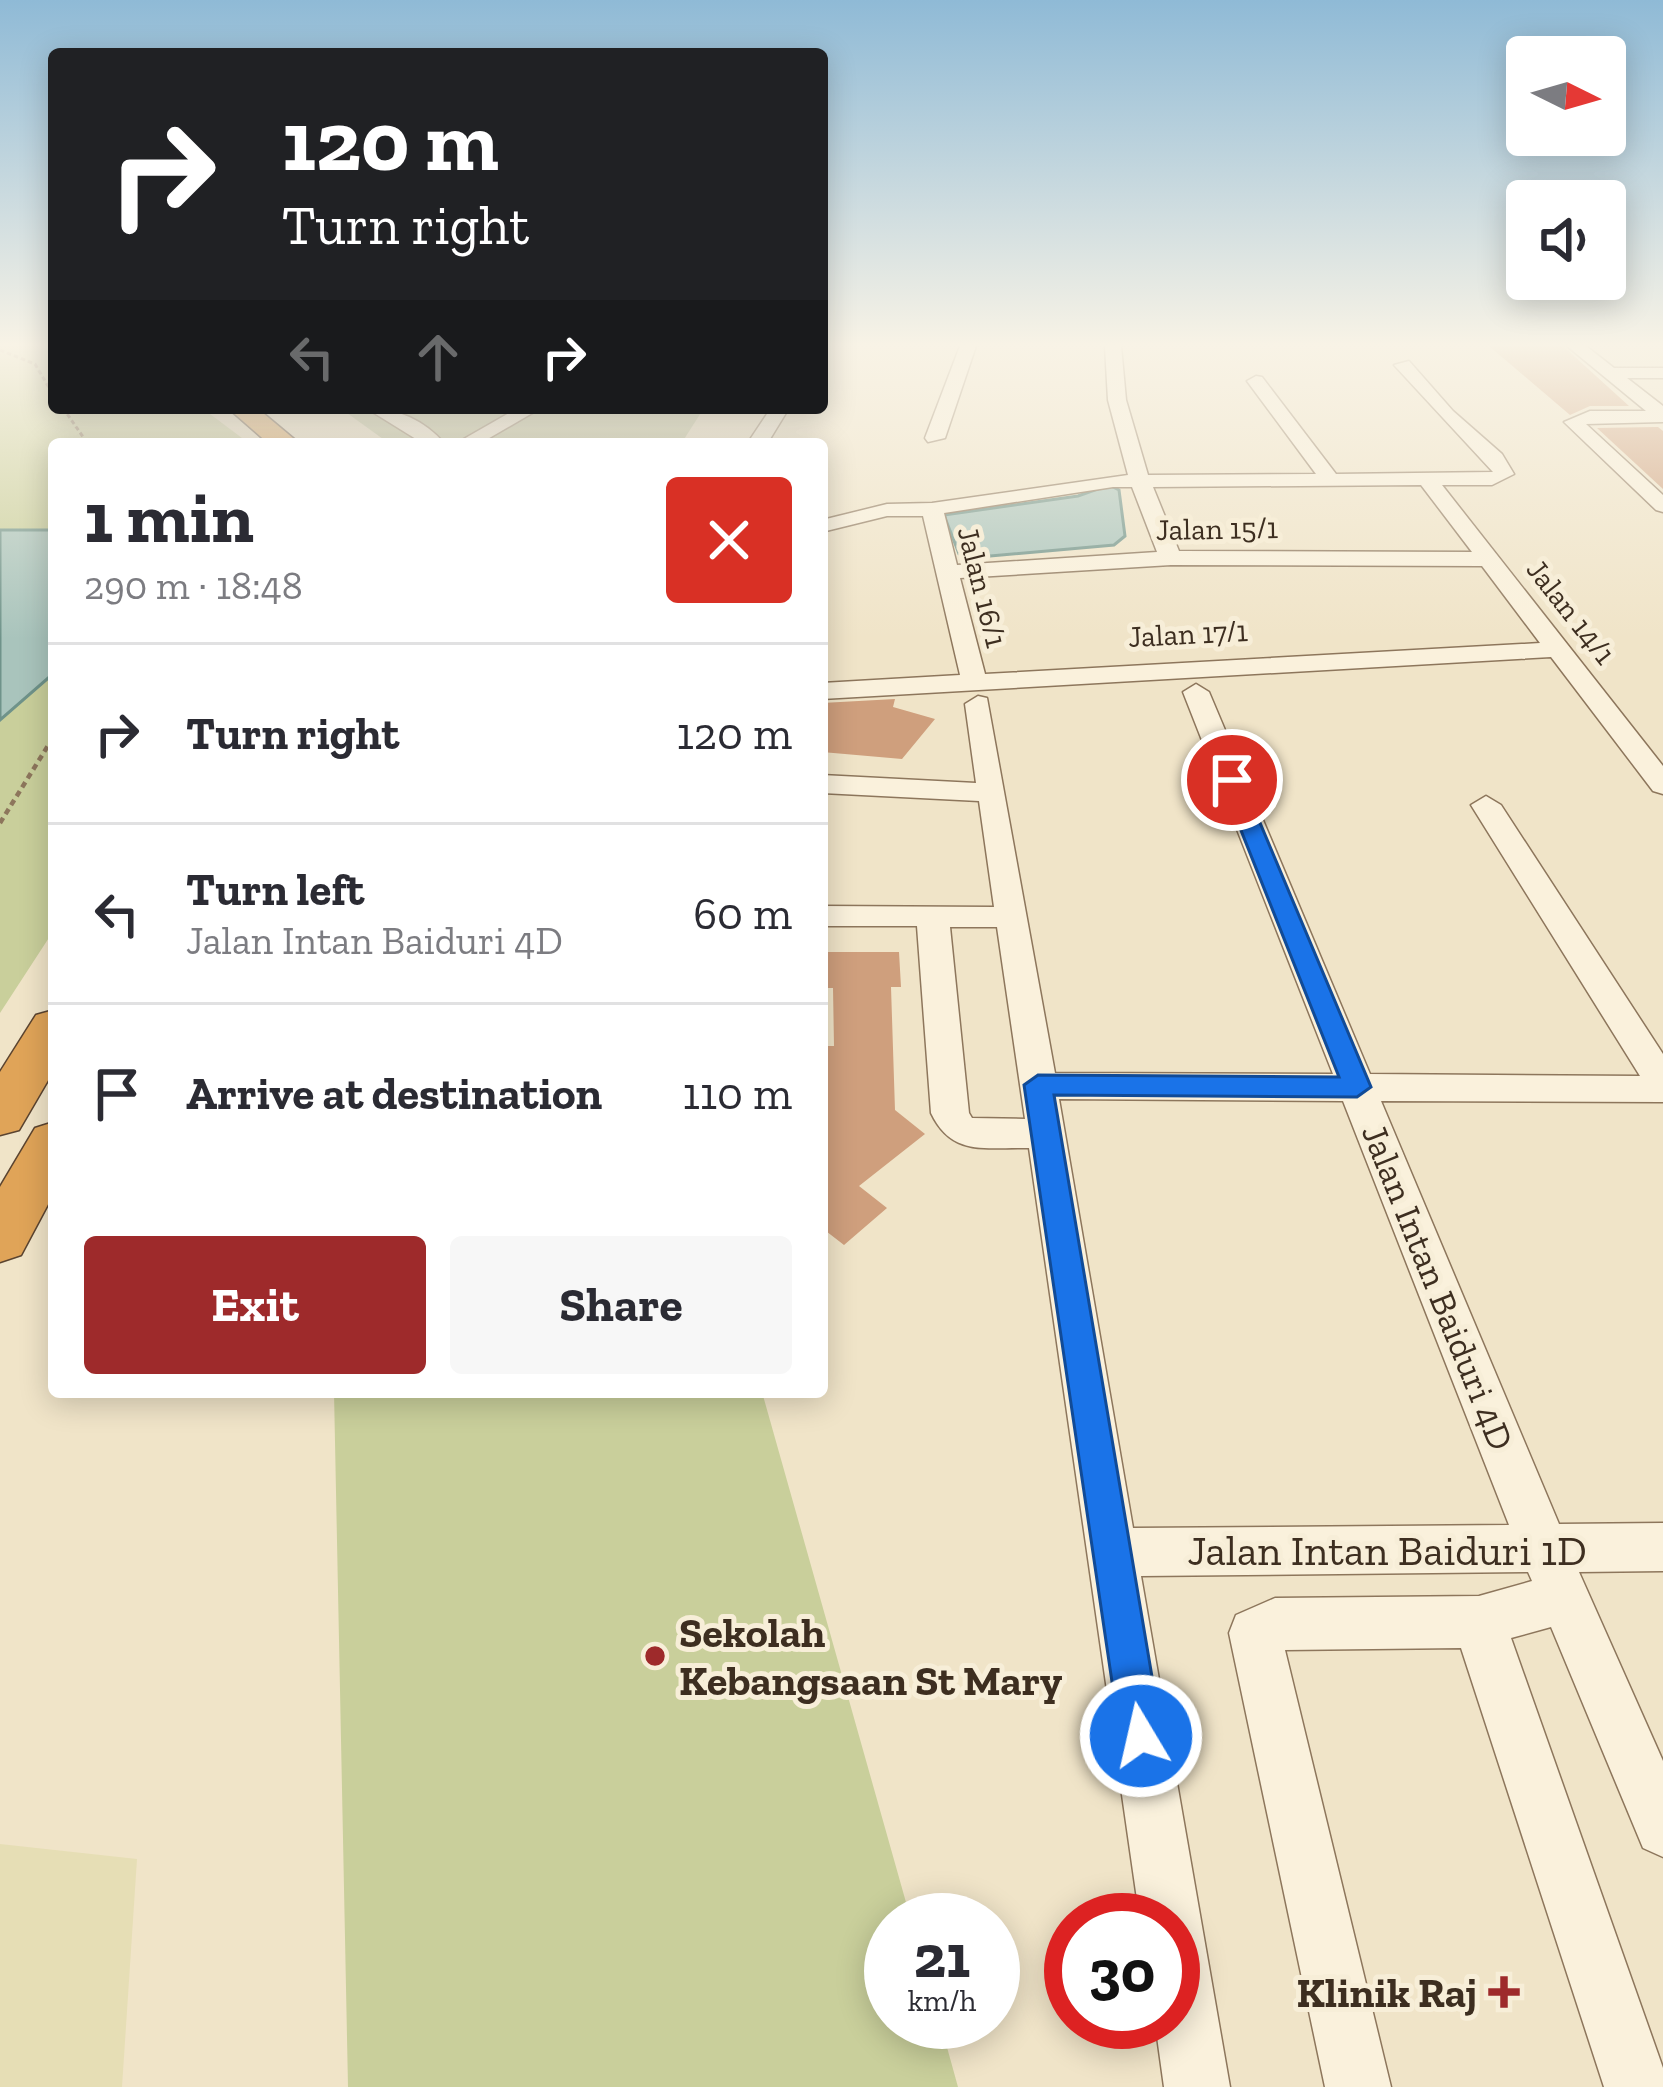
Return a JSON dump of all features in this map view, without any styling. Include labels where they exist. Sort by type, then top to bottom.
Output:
[{"type":"highway","points":[[0,1116],[48,1037]]},
{"type":"highway","points":[[0,1239],[48,1153]]},
{"type":"street","points":[[1130,443],[1171,558]]},
{"type":"street","points":[[1303,443],[1330,479]]},
{"type":"street","points":[[828,525],[887,510],[932,509],[1140,479],[1492,479],[1504,474],[1496,458],[1479,443]]},
{"type":"street","points":[[1596,443],[1663,506]]},
{"type":"street","name":"Jalan 14/1","points":[[1427,479],[1663,785]]},
{"type":"street","name":"Jalan 16/1","points":[[932,509],[976,692],[1166,1893]]},
{"type":"street","name":"Jalan 15/1","points":[[947,572],[1171,558],[1488,559]]},
{"type":"street","name":"Jalan 17/1","points":[[828,691],[976,692],[1558,649]]},
{"type":"street","name":"Jalan Intan Baiduri 4D","points":[[1196,692],[1663,1828]]},
{"type":"street","points":[[828,784],[992,793]]},
{"type":"street","points":[[1486,805],[1663,1086]]},
{"type":"street","points":[[828,916],[1012,917]]},
{"type":"street","points":[[933,916],[950,1113],[966,1132],[1046,1134]]},
{"type":"street","points":[[1038,1085],[1663,1086]]},
{"type":"street","name":"Jalan Intan Baiduri 1D","points":[[1112,1552],[1555,1573],[1663,1547]]},
{"type":"street","points":[[1358,2087],[1255,1633],[1274,1624],[1479,1622],[1555,1573]]},
{"type":"street","points":[[1479,1622],[1637,2087]]},
{"type":"street","points":[[1191,2049],[1197,2087]]},
{"type":"path","points":[[0,823],[48,746]]},
{"type":"shaded area","points":[[0,1844],[137,1859],[122,2087],[0,2087]]},
{"type":"green space","points":[[0,443],[48,443],[48,939],[0,1013]]},
{"type":"green space","points":[[334,1398],[764,1398],[903,1893],[864,1893],[864,2049],[947,2049],[958,2087],[348,2087]]},
{"type":"water","points":[[1109,485],[1119,490],[1125,536],[1114,545],[968,558],[959,554],[944,515],[1078,496]]},
{"type":"water","points":[[0,530],[48,530],[48,678],[0,720]]},
{"type":"building","points":[[1614,443],[1663,443],[1663,489]]},
{"type":"building","points":[[895,699],[893,707],[935,719],[902,759],[828,753],[828,703]]},
{"type":"building","points":[[828,952],[899,952],[901,987],[891,987],[895,1110],[925,1134],[859,1186],[887,1208],[844,1245],[828,1233],[828,1046],[834,1046],[833,988],[828,988]]},
{"type":"place","name":"Sekolah Kebangsaan St Mary","points":[[655,1656]]},
{"type":"place","name":"Klinik Raj","points":[[1504,1992]]},
{"type":"route","points":[[1141,1736],[1038,1085],[1357,1087],[1232,780]]}]
